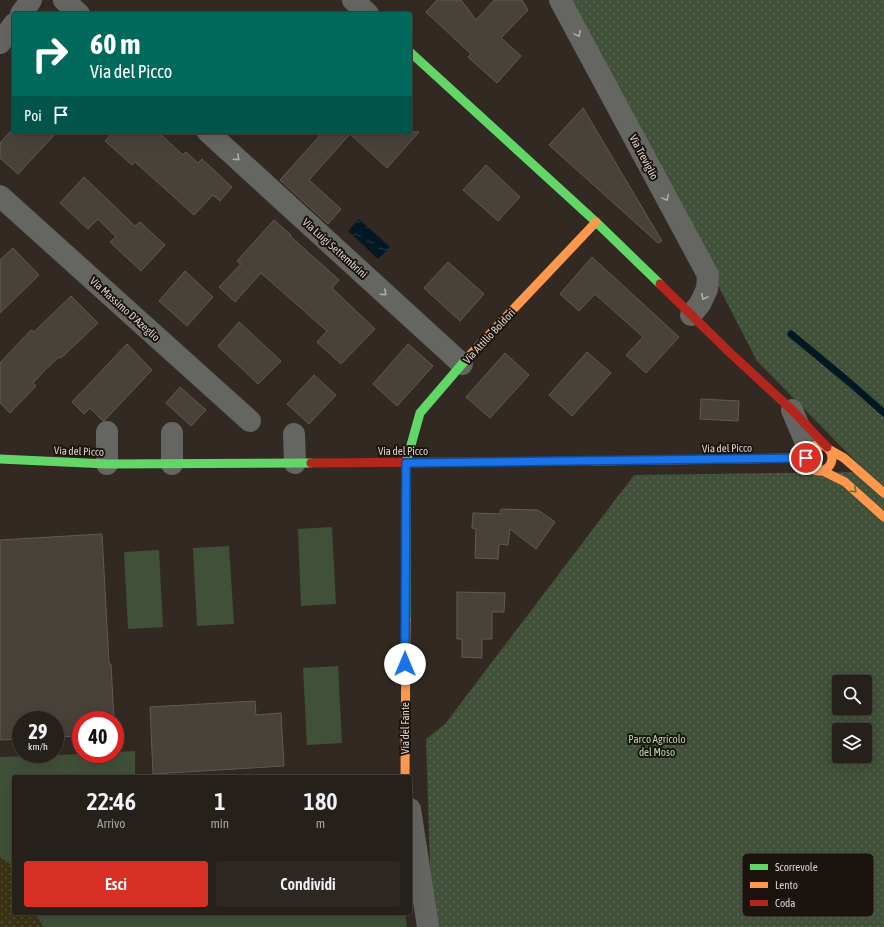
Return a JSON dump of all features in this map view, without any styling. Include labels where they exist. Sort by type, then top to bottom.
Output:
[{"type":"street","points":[[22,12],[31,0]]},
{"type":"street","points":[[64,0],[77,12]]},
{"type":"street","points":[[353,0],[366,12]]},
{"type":"street","name":"Via Treviglio","points":[[560,0],[708,275],[708,289],[700,304],[691,315]]},
{"type":"street","points":[[0,43],[12,27]]},
{"type":"street","points":[[412,54],[596,222],[727,350],[792,409],[818,451],[844,458],[884,493]]},
{"type":"street","name":"Via Luigi Settembrini","points":[[210,134],[462,364]]},
{"type":"street","name":"Via Massimo D'Azeglio","points":[[0,196],[250,421]]},
{"type":"street","name":"Via Attilio Boldori","points":[[407,458],[420,413],[462,364],[596,222]]},
{"type":"street","points":[[107,432],[107,464]]},
{"type":"street","points":[[172,433],[172,464]]},
{"type":"street","points":[[294,434],[295,463]]},
{"type":"street","points":[[818,451],[832,454],[831,463],[829,466],[821,470]]},
{"type":"street","points":[[818,451],[809,466],[846,482],[884,516]]},
{"type":"street","name":"Via del Picco","points":[[407,458],[818,451]]},
{"type":"street","points":[[346,463],[345,457],[407,458]]},
{"type":"street","name":"Via del Fante","points":[[405,775],[407,458]]},
{"type":"street","name":"Via del Picco","points":[[0,459],[107,464],[346,463]]},
{"type":"street","points":[[412,822],[428,927]]},
{"type":"green space","name":"Parco Agricolo del Moso","points":[[571,0],[884,0],[884,927],[432,927],[426,739],[445,724],[634,475],[866,472],[757,361]]},
{"type":"green space","points":[[332,527],[336,604],[301,606],[298,529]]},
{"type":"green space","points":[[229,546],[234,624],[197,626],[193,548]]},
{"type":"green space","points":[[159,550],[163,627],[128,629],[124,552]]},
{"type":"green space","points":[[338,666],[342,743],[307,745],[303,668]]},
{"type":"green space","points":[[135,751],[135,775],[12,775],[12,866],[0,857],[0,757],[12,757],[12,763],[64,763],[64,755],[72,754],[72,763],[124,763],[124,752]]},
{"type":"green space","points":[[36,915],[405,915],[407,927],[43,927]]},
{"type":"sand","points":[[0,857],[12,866],[12,915],[36,915],[43,927],[0,927]]},
{"type":"water","points":[[359,219],[390,247],[378,259],[348,231]]},
{"type":"building","points":[[437,0],[461,0],[476,20],[494,0],[522,0],[528,10],[501,38],[521,56],[497,83],[468,57],[471,54],[426,12]]},
{"type":"building","points":[[583,108],[662,241],[658,243],[549,145]]},
{"type":"building","points":[[10,132],[12,132],[12,134],[55,134],[18,174],[0,158],[0,143]]},
{"type":"building","points":[[412,132],[419,132],[387,168],[350,134],[412,134]]},
{"type":"building","points":[[111,134],[160,134],[183,155],[186,152],[198,163],[202,159],[232,187],[220,201],[213,195],[194,215],[135,162],[132,165],[105,141]]},
{"type":"building","points":[[321,134],[350,134],[309,180],[341,209],[328,224],[280,180]]},
{"type":"building","points":[[486,165],[520,197],[498,221],[463,190]]},
{"type":"building","points":[[84,177],[135,226],[140,222],[165,245],[141,271],[110,242],[116,237],[98,219],[88,229],[60,203]]},
{"type":"building","points":[[274,220],[339,280],[332,288],[375,329],[341,364],[317,342],[327,331],[261,273],[235,302],[219,287],[241,264],[237,261]]},
{"type":"building","points":[[13,248],[39,275],[0,313],[0,260]]},
{"type":"building","points":[[592,257],[679,337],[646,373],[626,355],[643,337],[595,294],[579,311],[560,294]]},
{"type":"building","points":[[448,262],[484,294],[460,321],[424,288]]},
{"type":"building","points":[[185,271],[213,297],[187,326],[159,301]]},
{"type":"building","points":[[71,296],[98,323],[61,358],[59,357],[46,369],[33,383],[36,386],[10,413],[0,403],[0,363],[31,330],[34,332]]},
{"type":"building","points":[[239,322],[281,361],[258,384],[218,346]]},
{"type":"building","points":[[127,344],[152,370],[105,420],[103,421],[90,408],[84,414],[72,402]]},
{"type":"building","points":[[408,344],[433,366],[397,406],[373,384]]},
{"type":"building","points":[[587,352],[611,373],[572,416],[549,395]]},
{"type":"building","points":[[505,353],[529,375],[490,418],[466,397]]},
{"type":"building","points":[[314,375],[336,395],[309,424],[287,404]]},
{"type":"building","points":[[180,387],[206,410],[191,426],[166,403]]},
{"type":"building","points":[[701,399],[739,401],[738,421],[700,419]]},
{"type":"building","points":[[501,509],[538,510],[555,522],[536,549],[510,529],[508,545],[499,544],[498,559],[475,558],[476,529],[472,528],[473,513],[500,514]]},
{"type":"building","points":[[102,534],[109,664],[111,664],[114,711],[72,711],[72,736],[64,737],[64,711],[12,711],[12,739],[0,740],[0,540]]},
{"type":"building","points":[[457,592],[505,593],[504,612],[492,612],[492,639],[482,639],[482,658],[462,657],[462,639],[457,639]]},
{"type":"building","points":[[255,701],[256,715],[281,713],[284,766],[153,774],[150,707]]},
{"type":"waterway","points":[[791,334],[884,413]]},
{"type":"traffic: fast","points":[[412,54],[596,222],[660,284]]},
{"type":"traffic: fast","points":[[406,620],[406,463],[420,413],[469,356]]},
{"type":"traffic: fast","points":[[0,459],[107,464],[311,463]]},
{"type":"traffic: slow","points":[[469,356],[596,222]]},
{"type":"traffic: slow","points":[[819,445],[828,449],[832,458],[828,467],[819,471],[810,467],[806,458],[810,449],[819,445]]},
{"type":"traffic: slow","points":[[830,450],[844,458],[884,493]]},
{"type":"traffic: slow","points":[[594,461],[806,458]]},
{"type":"traffic: slow","points":[[821,470],[845,482],[884,517]]},
{"type":"traffic: slow","points":[[405,775],[406,620]]},
{"type":"traffic: jam","points":[[660,284],[727,350],[791,409],[827,447]]},
{"type":"traffic: jam","points":[[311,463],[594,461]]},
{"type":"route","points":[[405,664],[406,463],[806,458]]}]
